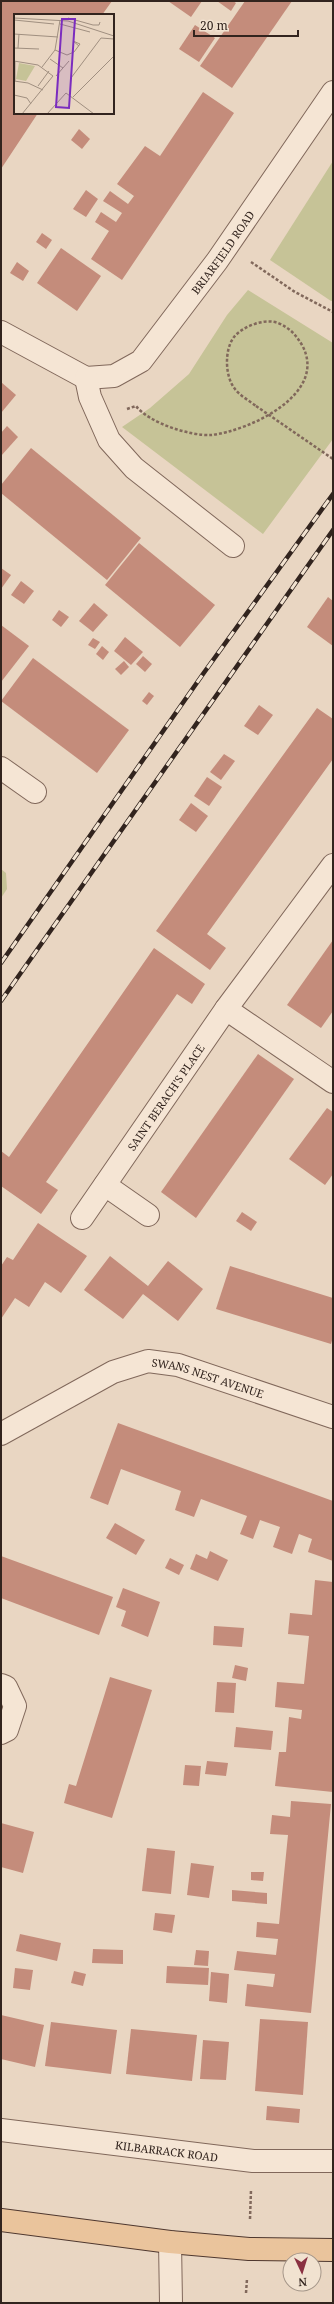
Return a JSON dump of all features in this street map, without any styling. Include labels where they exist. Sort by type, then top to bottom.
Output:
[{"type":"main road","points":[[1,2220],[170,2242],[249,2249],[333,2250]]},
{"type":"street","name":"BRIARFIELD ROAD","points":[[86,378],[114,376],[141,361],[227,247],[333,92]]},
{"type":"street","points":[[1,332],[86,378],[90,397],[109,440],[134,468],[233,546]]},
{"type":"street","points":[[1,768],[35,792]]},
{"type":"street","name":"SAINT BERACH'S PLACE","points":[[82,1218],[226,1009],[333,865]]},
{"type":"street","points":[[226,1009],[333,1082]]},
{"type":"street","points":[[104,1185],[148,1215]]},
{"type":"street","name":"SWANS NEST AVENUE","points":[[1,1434],[113,1372],[148,1361],[178,1365],[333,1417]]},
{"type":"street","points":[[1,1685],[6,1687],[15,1706],[7,1730],[1,1733]]},
{"type":"street","name":"KILBARRACK ROAD","points":[[1,2130],[253,2161],[333,2161]]},
{"type":"street","points":[[170,2242],[171,2303]]},
{"type":"path","points":[[227,247],[295,292],[333,312]]},
{"type":"path","points":[[99,418],[136,406],[152,421],[177,429],[210,435],[232,430],[269,416],[276,412],[286,405],[300,386],[308,369],[305,351],[295,333],[277,323],[258,322],[234,337],[229,348],[227,363],[234,389],[256,406],[269,415],[276,419],[333,458]]},
{"type":"path","points":[[250,2224],[253,2161]]},
{"type":"path","points":[[246,2293],[248,2276]]},
{"type":"shaded area","points":[[333,161],[333,301],[331,301],[270,260]]},
{"type":"shaded area","points":[[248,290],[333,343],[333,439],[263,534],[122,427],[150,408],[189,374],[227,315]]},
{"type":"shaded area","points":[[1,869],[6,873],[7,889],[1,898]]},
{"type":"building","points":[[1,1],[112,1],[103,14],[14,14],[14,114],[37,114],[1,169]]},
{"type":"building","points":[[168,1],[202,1],[191,17]]},
{"type":"building","points":[[217,1],[233,1],[236,3],[231,11]]},
{"type":"building","points":[[245,1],[292,1],[232,88],[200,66]]},
{"type":"building","points":[[195,25],[215,38],[199,62],[179,49]]},
{"type":"building","points":[[203,92],[234,113],[122,280],[91,259],[109,231],[95,222],[101,212],[116,222],[122,213],[103,201],[110,191],[128,204],[134,196],[117,184],[145,146],[160,156]]},
{"type":"building","points":[[79,129],[90,139],[82,149],[71,140]]},
{"type":"building","points":[[86,190],[98,199],[86,217],[73,209]]},
{"type":"building","points":[[42,233],[52,240],[46,249],[36,242]]},
{"type":"building","points":[[61,248],[101,276],[77,311],[37,283]]},
{"type":"building","points":[[17,262],[29,271],[23,281],[10,273]]},
{"type":"building","points":[[1,382],[16,395],[1,413]]},
{"type":"building","points":[[7,426],[18,437],[1,456],[1,433]]},
{"type":"building","points":[[31,448],[141,538],[107,580],[1,493],[1,485]]},
{"type":"building","points":[[139,543],[215,605],[180,647],[105,585]]},
{"type":"building","points":[[1,568],[11,575],[1,589]]},
{"type":"building","points":[[21,581],[34,591],[24,604],[11,595]]},
{"type":"building","points":[[328,597],[333,601],[333,646],[307,627]]},
{"type":"building","points":[[94,603],[108,615],[93,632],[79,621]]},
{"type":"building","points":[[59,610],[69,617],[61,627],[52,620]]},
{"type":"building","points":[[1,625],[29,646],[1,682]]},
{"type":"building","points":[[125,637],[143,652],[131,665],[114,651]]},
{"type":"building","points":[[93,638],[100,642],[95,649],[88,645]]},
{"type":"building","points":[[102,646],[109,652],[103,660],[96,654]]},
{"type":"building","points":[[143,656],[152,664],[145,672],[136,664]]},
{"type":"building","points":[[33,658],[129,730],[97,773],[1,701]]},
{"type":"building","points":[[124,661],[129,667],[121,675],[115,669]]},
{"type":"building","points":[[149,692],[154,696],[147,705],[142,701]]},
{"type":"building","points":[[259,705],[273,715],[258,735],[244,726]]},
{"type":"building","points":[[317,708],[333,719],[333,759],[207,934],[226,948],[210,970],[156,931]]},
{"type":"building","points":[[224,754],[235,761],[221,780],[210,772]]},
{"type":"building","points":[[207,777],[222,787],[209,806],[194,796]]},
{"type":"building","points":[[191,803],[208,816],[196,832],[179,820]]},
{"type":"building","points":[[333,940],[333,1011],[321,1028],[287,1005]]},
{"type":"building","points":[[154,948],[205,984],[192,1004],[177,994],[46,1182],[58,1190],[41,1214],[1,1186],[1,1151],[9,1157]]},
{"type":"building","points":[[258,1054],[294,1079],[196,1218],[161,1192]]},
{"type":"building","points":[[327,1108],[333,1112],[333,1174],[325,1185],[289,1159]]},
{"type":"building","points":[[242,1212],[257,1222],[251,1231],[236,1221]]},
{"type":"building","points":[[38,1223],[87,1256],[61,1293],[45,1282],[29,1307],[15,1298],[1,1319],[1,1266],[7,1257],[13,1260]]},
{"type":"building","points":[[110,1256],[148,1286],[168,1261],[203,1289],[178,1321],[143,1294],[123,1319],[84,1290]]},
{"type":"building","points":[[230,1266],[333,1298],[333,1337],[331,1344],[216,1309]]},
{"type":"building","points":[[118,1423],[333,1501],[333,1561],[308,1552],[312,1539],[299,1534],[292,1554],[273,1547],[280,1527],[260,1520],[253,1539],[240,1534],[247,1516],[201,1499],[194,1517],[175,1510],[181,1491],[121,1469],[108,1505],[90,1498]]},
{"type":"building","points":[[115,1523],[145,1540],[136,1555],[106,1538]]},
{"type":"building","points":[[210,1551],[228,1560],[218,1581],[190,1569],[196,1554],[207,1559]]},
{"type":"building","points":[[1,1556],[113,1597],[99,1635],[1,1598]]},
{"type":"building","points":[[170,1558],[184,1565],[179,1575],[165,1568]]},
{"type":"building","points":[[315,1580],[333,1582],[333,1792],[275,1786],[279,1752],[286,1752],[289,1717],[301,1719],[302,1710],[275,1707],[277,1682],[304,1684],[309,1636],[288,1634],[290,1613],[312,1615]]},
{"type":"building","points":[[123,1588],[160,1602],[148,1637],[121,1626],[126,1611],[116,1607]]},
{"type":"building","points":[[214,1626],[244,1628],[242,1647],[213,1645]]},
{"type":"building","points":[[235,1665],[248,1668],[246,1681],[232,1678]]},
{"type":"building","points":[[110,1677],[152,1690],[112,1818],[64,1803],[69,1784],[76,1786]]},
{"type":"building","points":[[217,1682],[236,1683],[234,1713],[215,1712]]},
{"type":"building","points":[[236,1727],[273,1731],[271,1750],[234,1747]]},
{"type":"building","points":[[207,1761],[228,1763],[226,1776],[205,1774]]},
{"type":"building","points":[[185,1765],[201,1766],[199,1786],[183,1785]]},
{"type":"building","points":[[291,1801],[331,1804],[311,2013],[245,2006],[247,1984],[273,1987],[275,1974],[234,1970],[237,1951],[276,1955],[278,1939],[256,1937],[257,1922],[279,1924],[288,1835],[270,1834],[272,1815],[290,1817]]},
{"type":"building","points":[[1,1823],[34,1832],[23,1873],[1,1867]]},
{"type":"building","points":[[147,1848],[175,1851],[171,1894],[142,1891]]},
{"type":"building","points":[[191,1863],[214,1866],[209,1898],[187,1895]]},
{"type":"building","points":[[251,1872],[264,1872],[263,1881],[251,1880]]},
{"type":"building","points":[[232,1890],[267,1893],[267,1904],[232,1901]]},
{"type":"building","points":[[155,1913],[175,1915],[172,1933],[153,1930]]},
{"type":"building","points":[[20,1934],[61,1943],[57,1961],[16,1951]]},
{"type":"building","points":[[93,1949],[123,1950],[123,1964],[92,1963]]},
{"type":"building","points":[[196,1950],[209,1951],[208,1966],[194,1965]]},
{"type":"building","points":[[167,1966],[209,1968],[208,1985],[166,1983]]},
{"type":"building","points":[[15,1968],[33,1970],[30,1990],[13,1988]]},
{"type":"building","points":[[74,1971],[86,1974],[83,1986],[71,1983]]},
{"type":"building","points":[[211,1972],[229,1974],[227,2003],[209,2001]]},
{"type":"building","points":[[1,2015],[44,2025],[35,2067],[1,2059]]},
{"type":"building","points":[[260,2019],[308,2022],[303,2095],[255,2091]]},
{"type":"building","points":[[51,2022],[117,2030],[111,2074],[45,2066]]},
{"type":"building","points":[[131,2029],[197,2035],[192,2081],[126,2074]]},
{"type":"building","points":[[203,2040],[229,2042],[226,2080],[200,2079]]},
{"type":"building","points":[[267,2106],[300,2109],[299,2123],[266,2120]]},
{"type":"railway","points":[[1,963],[203,674],[333,494]]},
{"type":"railway","points":[[1,1001],[333,530]]}]
